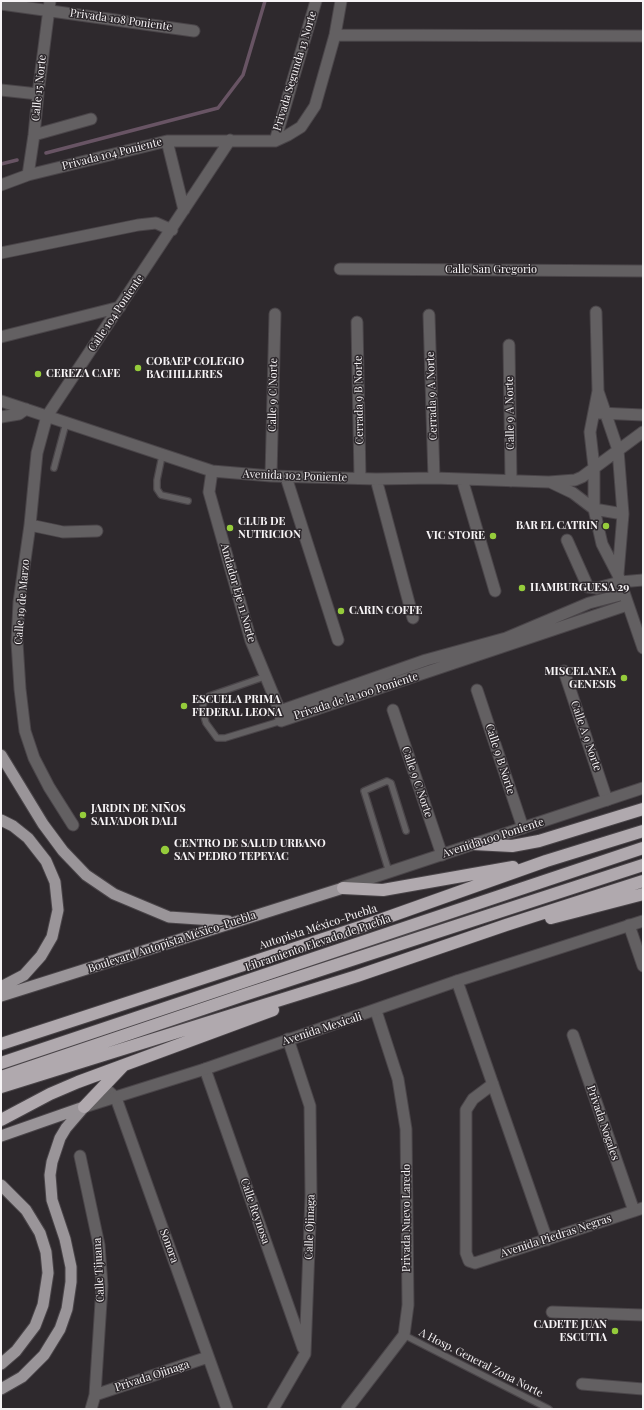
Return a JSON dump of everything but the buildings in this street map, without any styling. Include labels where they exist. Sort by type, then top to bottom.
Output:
[{"type":"highway","points":[[474,844],[512,846],[552,838],[643,809]]},
{"type":"highway","name":"Autopista México-Puebla","points":[[1,1044],[363,926],[546,861],[643,831]]},
{"type":"highway","name":"Libramiento Elevado de Puebla","points":[[1,1063],[643,848]]},
{"type":"highway","points":[[343,888],[383,890],[546,861]]},
{"type":"highway","points":[[1,1077],[643,865]]},
{"type":"highway","points":[[1,1087],[357,976],[506,925],[643,881]]},
{"type":"highway","points":[[426,953],[643,894]]},
{"type":"highway","points":[[1,1120],[50,1094],[125,1064],[338,987],[357,976]]},
{"type":"highway","points":[[84,1107],[125,1064]]},
{"type":"main road","points":[[1,755],[42,824],[86,875],[114,894],[169,917],[234,922]]},
{"type":"main road","points":[[1,820],[21,832],[40,852],[53,876],[58,901],[55,927],[41,956],[24,975],[1,987]]},
{"type":"main road","name":"Boulevard Autopista México-Puebla","points":[[1,996],[343,888]]},
{"type":"main road","points":[[1,1389],[26,1374],[44,1355],[60,1329],[67,1309],[71,1282],[71,1267],[65,1239],[52,1200],[50,1175],[52,1162],[60,1138],[66,1128],[84,1107]]},
{"type":"main road","name":"Avenida Mexicali","points":[[1,1136],[84,1107]]},
{"type":"main road","points":[[1,1185],[26,1210],[40,1233],[46,1252],[48,1273],[43,1305],[34,1326],[16,1351],[1,1364]]},
{"type":"street","name":"Privada Segunda 13 Norte","points":[[275,141],[316,1]]},
{"type":"street","points":[[275,141],[301,127],[315,106],[335,35],[341,1]]},
{"type":"street","name":"Privada 108 Poniente","points":[[1,4],[50,5],[194,31]]},
{"type":"street","name":"Calle 15 Norte","points":[[28,175],[50,5]]},
{"type":"street","points":[[335,35],[643,36]]},
{"type":"street","points":[[1,90],[38,94]]},
{"type":"street","points":[[34,135],[91,119]]},
{"type":"street","name":"Calle 104 Poniente","points":[[47,416],[172,230],[230,140]]},
{"type":"street","points":[[167,141],[184,210]]},
{"type":"street","name":"Privada 104 Poniente","points":[[1,184],[28,175],[167,141],[275,141]]},
{"type":"street","points":[[1,253],[138,225],[156,223],[172,230]]},
{"type":"street","name":"Calle San Gregorio","points":[[340,269],[643,271]]},
{"type":"street","points":[[1,337],[120,308]]},
{"type":"street","points":[[596,312],[598,391],[592,414],[590,432],[594,467],[594,508],[602,544],[619,578],[643,648]]},
{"type":"street","name":"Calle 9 C Norte","points":[[271,476],[275,314]]},
{"type":"street","name":"Cerrada 9 A Norte","points":[[429,315],[434,478]]},
{"type":"street","name":"Cerrada 9 B Norte","points":[[357,322],[360,478]]},
{"type":"street","name":"Calle 9 A Norte","points":[[509,344],[511,481]]},
{"type":"street","points":[[598,391],[618,450],[623,514],[619,578]]},
{"type":"street","name":"Avenida 102 Poniente","points":[[2,402],[162,456],[212,471],[286,477],[376,479],[434,478],[549,482],[576,480],[643,432]]},
{"type":"street","points":[[1,417],[19,414],[26,409]]},
{"type":"street","points":[[592,414],[643,414]]},
{"type":"street","name":"Calle 19 de Marzo","points":[[47,416],[37,453],[30,525],[19,602],[17,642],[26,731],[34,758],[49,787],[73,825]]},
{"type":"street","name":"Andador Eje 11 Norte","points":[[212,471],[209,492],[251,641],[280,716]]},
{"type":"street","points":[[286,477],[338,640]]},
{"type":"street","points":[[376,479],[413,618]]},
{"type":"street","points":[[462,479],[495,591]]},
{"type":"street","points":[[549,482],[573,493],[594,508],[623,514]]},
{"type":"street","points":[[30,525],[63,532],[97,532]]},
{"type":"street","points":[[567,540],[588,587],[597,588],[619,578],[643,580]]},
{"type":"street","name":"Privada de la 100 Poniente","points":[[280,716],[426,660],[506,638],[589,603],[624,594]]},
{"type":"street","name":"Privada de la 100 Poniente","points":[[280,716],[627,605]]},
{"type":"street","name":"Calle A 9 Norte","points":[[564,671],[607,800]]},
{"type":"street","name":"Calle 9 B Norte","points":[[477,690],[523,828]]},
{"type":"street","name":"Calle 9 C Norte","points":[[393,710],[442,854]]},
{"type":"street","name":"Avenida 100 Poniente","points":[[343,888],[643,788]]},
{"type":"street","name":"Avenida Mexicali","points":[[84,1107],[205,1069],[288,1039],[376,1011],[457,981],[643,920]]},
{"type":"street","points":[[629,925],[643,966]]},
{"type":"street","points":[[457,981],[548,1240]]},
{"type":"street","name":"Privada Nuevo Laredo","points":[[376,1011],[398,1079],[406,1129],[408,1305],[404,1335]]},
{"type":"street","name":"Privada Nogales","points":[[573,1035],[638,1210]]},
{"type":"street","name":"Calle Ojinaga","points":[[273,1409],[305,1354],[311,1196],[310,1106],[288,1039]]},
{"type":"street","name":"Calle Reynosa","points":[[205,1069],[305,1354]]},
{"type":"street","name":"Avenida Piedras Negras","points":[[493,1084],[473,1099],[466,1110],[466,1253],[469,1261],[475,1262],[548,1240],[638,1210]]},
{"type":"street","name":"Sonora","points":[[104,1087],[116,1098],[227,1409]]},
{"type":"street","name":"Calle Tijuana","points":[[80,1156],[99,1245],[102,1286],[95,1395],[91,1409]]},
{"type":"street","points":[[552,1312],[643,1315]]},
{"type":"street","points":[[347,1409],[404,1335]]},
{"type":"street","name":"Privada Ojinaga","points":[[95,1395],[208,1358]]},
{"type":"street","points":[[582,1384],[643,1389]]},
{"type":"lane","points":[[54,468],[66,423]]},
{"type":"lane","points":[[162,456],[157,480],[157,489],[161,495],[188,501]]},
{"type":"lane","points":[[264,676],[209,696],[204,702],[202,710],[206,723],[217,738],[225,738],[280,716]]},
{"type":"lane","points":[[389,872],[364,791],[387,781],[391,783],[406,831]]},
{"type":"lane","name":"A Hosp. General Zona Norte","points":[[404,1335],[549,1409]]},
{"type":"waterway","points":[[46,153],[218,108],[243,75],[265,1]]},
{"type":"waterway","points":[[1,164],[17,160]]},
{"type":"place","name":"COBAEP COLEGIO BACHILLERES","points":[[138,368]]},
{"type":"place","name":"CEREZA CAFE","points":[[38,374]]},
{"type":"place","name":"BAR EL CATRIN","points":[[606,526]]},
{"type":"place","name":"CLUB DE NUTRICION","points":[[230,528]]},
{"type":"place","name":"VIC STORE","points":[[493,536]]},
{"type":"place","name":"HAMBURGUESA 29","points":[[522,588]]},
{"type":"place","name":"CARIN COFFE","points":[[341,611]]},
{"type":"place","name":"MISCELANEA GENESIS","points":[[624,678]]},
{"type":"place","name":"ESCUELA PRIMA FEDERAL LEONA","points":[[184,706]]},
{"type":"place","name":"JARDIN DE NIÑOS SALVADOR DALI","points":[[83,815]]},
{"type":"place","name":"CENTRO DE SALUD URBANO SAN PEDRO TEPEYAC","points":[[165,850]]},
{"type":"place","name":"CADETE JUAN ESCUTIA","points":[[615,1331]]}]
